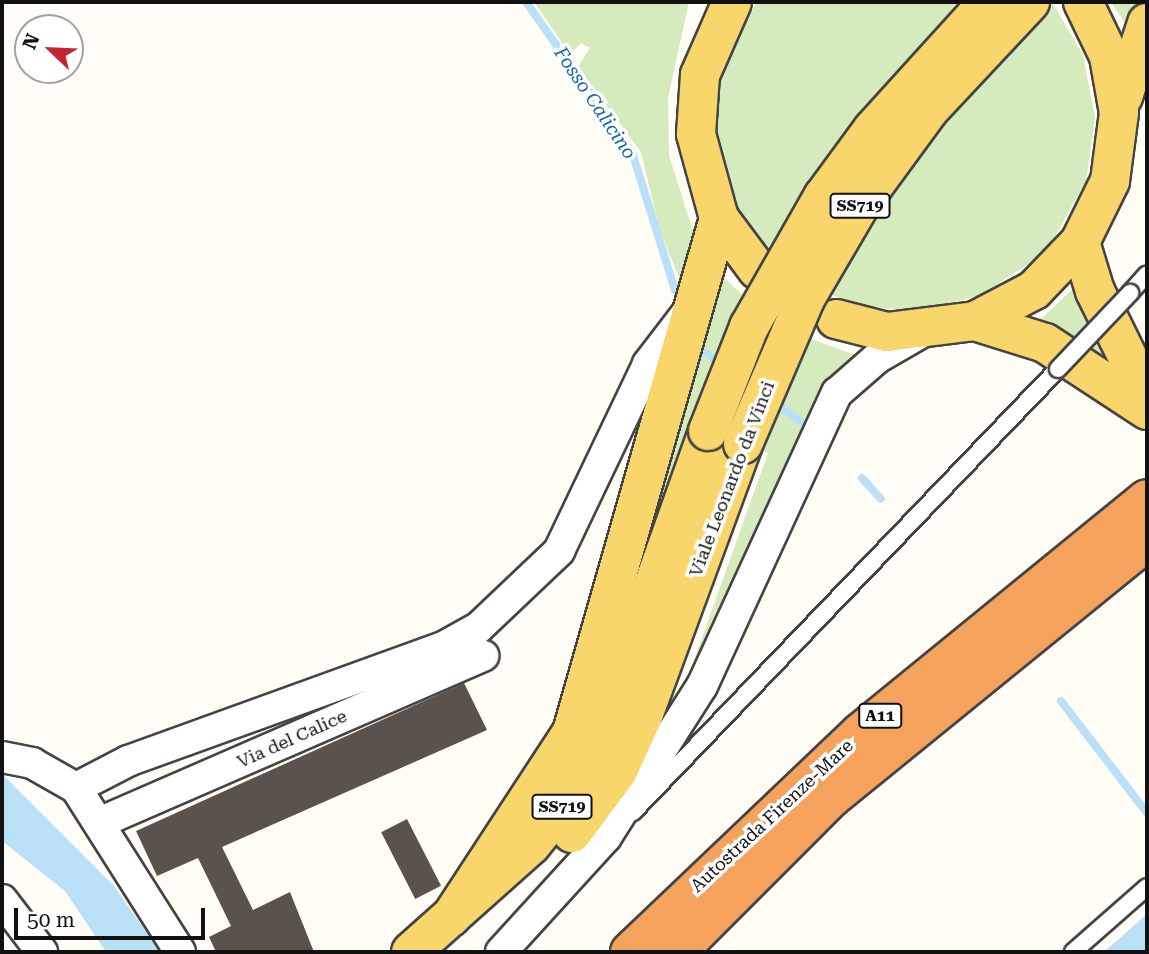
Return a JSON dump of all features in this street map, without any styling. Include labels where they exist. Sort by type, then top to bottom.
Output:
[{"type":"highway","name":"Autostrada Firenze-Mare","points":[[630,952],[860,733],[1147,499]]},
{"type":"highway","name":"Autostrada Firenze-Mare","points":[[677,952],[831,798],[1147,541]]},
{"type":"main road","points":[[709,2],[708,47],[696,134],[719,218],[757,269]]},
{"type":"main road","points":[[708,47],[732,2]]},
{"type":"main road","name":"Viale Leonardo da Vinci","points":[[411,952],[446,935],[565,843],[618,771],[643,716],[725,438],[749,327],[823,197],[873,129],[988,2]]},
{"type":"main road","name":"Viale Leonardo da Vinci","points":[[446,935],[531,845],[566,802],[595,749],[725,438],[861,203],[937,100],[1030,2]]},
{"type":"main road","points":[[1083,2],[1109,56],[1119,113]]},
{"type":"main road","points":[[836,319],[922,332],[975,321],[1034,290],[1080,242],[1110,181],[1119,113],[1147,23]]},
{"type":"main road","points":[[446,935],[572,732],[719,218]]},
{"type":"main road","points":[[1080,242],[1095,290],[1147,396]]},
{"type":"main road","points":[[975,321],[1045,343],[1147,410]]},
{"type":"main road","points":[[565,843],[642,775]]},
{"type":"street","points":[[76,788],[128,761],[445,646],[478,628],[559,551],[648,364],[696,302]]},
{"type":"street","points":[[502,952],[606,837],[642,775],[702,686],[828,408],[877,358],[922,332]]},
{"type":"street","name":"Via del Calice","points":[[101,822],[483,656]]},
{"type":"street","points":[[2,757],[32,763],[76,788],[101,822],[140,896],[180,952]]},
{"type":"street","points":[[2,900],[42,952]]},
{"type":"lane","points":[[606,837],[1147,274]]},
{"type":"lane","points":[[1073,952],[1147,887]]},
{"type":"green space","points":[[534,2],[689,2],[668,98],[669,155],[696,241],[684,290],[660,231],[641,152],[578,67],[590,48],[581,43],[570,54]]},
{"type":"green space","points":[[757,2],[1052,2],[1083,55],[1095,118],[1086,181],[1054,238],[1034,260],[981,295],[920,311],[858,306],[800,281],[754,239],[724,184],[718,152],[714,122],[724,60]]},
{"type":"green space","points":[[1111,2],[1144,2],[1127,26]]},
{"type":"green space","points":[[720,274],[774,325],[855,355],[836,375],[683,691],[768,453],[695,426],[624,629]]},
{"type":"green space","points":[[1075,287],[1106,355],[1105,357],[1040,320]]},
{"type":"water","points":[[2,774],[114,886],[160,952],[106,952],[65,891],[2,841]]},
{"type":"water","points":[[1147,914],[1147,952],[1104,952]]},
{"type":"building","points":[[464,683],[487,730],[222,847],[253,910],[290,892],[314,952],[216,952],[209,937],[231,926],[198,858],[157,876],[136,831]]},
{"type":"building","points":[[407,819],[441,886],[415,899],[381,832]]},
{"type":"waterway","name":"Fosso Calicino","points":[[526,2],[632,152],[675,290]]},
{"type":"waterway","name":"Fosso Calicino","points":[[700,349],[723,365]]},
{"type":"waterway","name":"Fosso Calicino","points":[[773,402],[802,422]]},
{"type":"waterway","name":"Fosso Calicino","points":[[862,478],[881,499]]},
{"type":"waterway","name":"Fosso Calicino","points":[[1061,701],[1147,813]]}]
